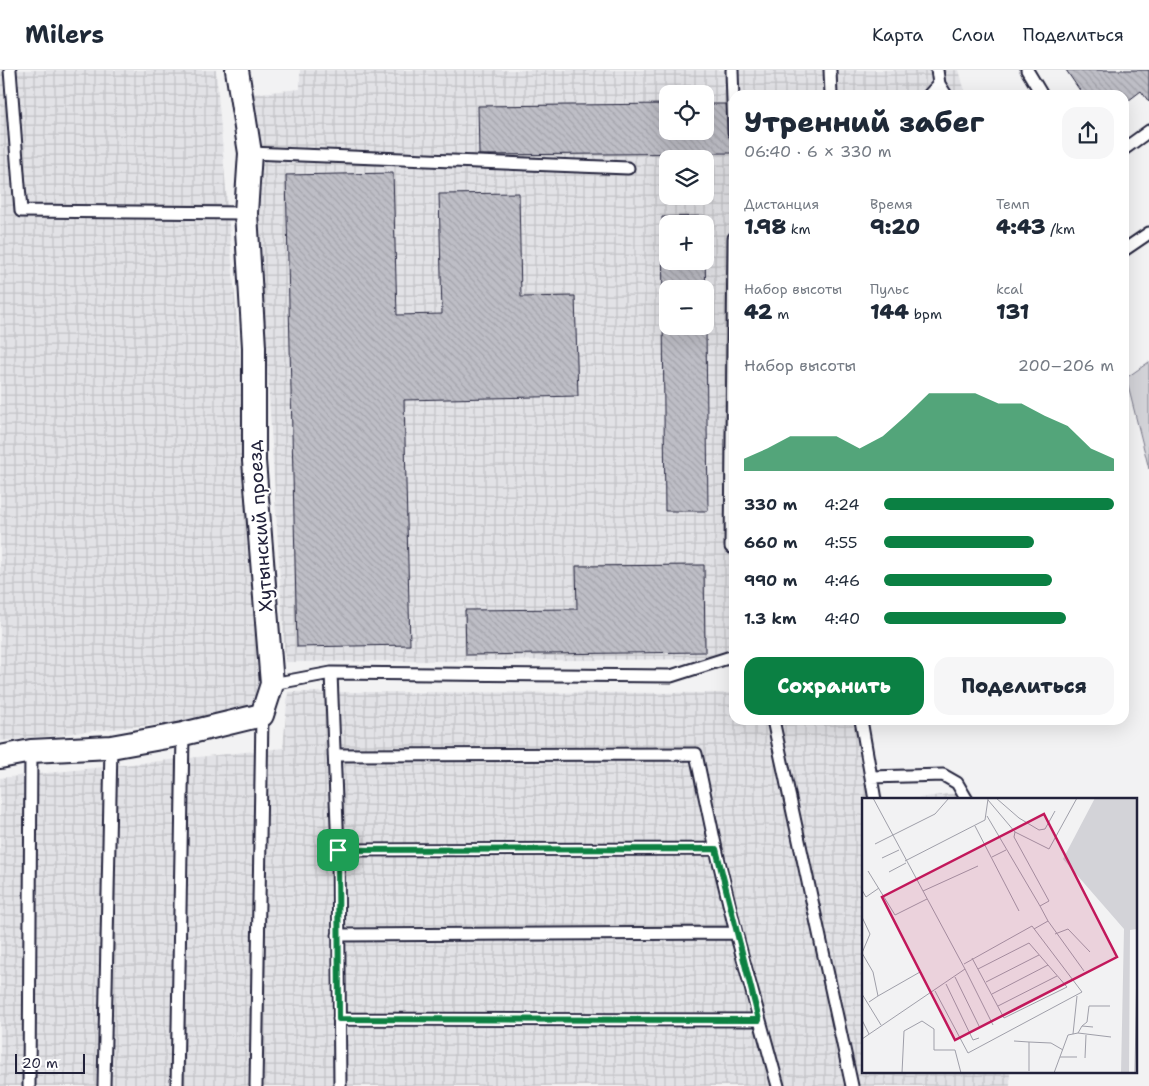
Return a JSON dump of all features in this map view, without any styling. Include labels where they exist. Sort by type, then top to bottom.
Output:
[{"type":"street","name":"Хутынский проезд","points":[[237,70],[250,153],[246,213],[254,348],[254,461],[272,684],[262,715]]},
{"type":"street","points":[[0,757],[31,751],[111,747],[183,734],[262,715]]},
{"type":"lane","points":[[10,70],[21,211],[246,213]]},
{"type":"lane","points":[[732,70],[733,90]]},
{"type":"lane","points":[[830,70],[831,90]]},
{"type":"lane","points":[[937,70],[939,84],[943,90]]},
{"type":"lane","points":[[1027,70],[1039,90]]},
{"type":"lane","points":[[934,90],[939,84]]},
{"type":"lane","points":[[1129,145],[1149,131]]},
{"type":"lane","points":[[250,153],[628,168]]},
{"type":"lane","points":[[1129,247],[1149,233]]},
{"type":"lane","points":[[272,684],[331,673],[671,676],[729,658]]},
{"type":"lane","points":[[331,673],[338,850],[340,1086]]},
{"type":"lane","points":[[256,1086],[262,715]]},
{"type":"lane","points":[[774,725],[852,1086]]},
{"type":"lane","points":[[862,725],[876,798]]},
{"type":"lane","points":[[177,1086],[183,734]]},
{"type":"lane","points":[[104,1086],[111,747]]},
{"type":"lane","points":[[29,1086],[31,751]]},
{"type":"lane","points":[[335,755],[696,754],[736,933],[778,1086]]},
{"type":"lane","points":[[871,777],[943,775],[957,783],[966,798]]},
{"type":"lane","points":[[338,850],[716,849]]},
{"type":"lane","points":[[338,935],[736,933]]},
{"type":"lane","points":[[339,1019],[759,1020]]},
{"type":"shaded area","points":[[0,70],[216,70],[241,368],[262,713],[0,741]]},
{"type":"shaded area","points":[[300,70],[959,70],[965,90],[729,90],[729,659],[285,662],[251,94],[300,89]]},
{"type":"shaded area","points":[[1149,362],[1149,469],[1129,390],[1129,376]]},
{"type":"shaded area","points":[[288,692],[729,693],[729,725],[861,725],[876,798],[862,798],[862,1074],[1010,1074],[1010,1086],[0,1086],[0,778],[283,748]]},
{"type":"shaded area","points":[[962,792],[964,798],[919,798]]},
{"type":"building","points":[[1066,70],[1149,70],[1149,102],[1141,91],[1129,100],[1129,90],[1080,90]]},
{"type":"building","points":[[659,104],[659,140],[714,140],[714,104],[729,104],[729,153],[714,153],[714,150],[659,150],[659,154],[479,155],[478,106]]},
{"type":"building","points":[[393,173],[397,315],[442,314],[439,194],[519,193],[521,297],[575,296],[578,396],[404,400],[410,645],[297,647],[286,175]]},
{"type":"building","points":[[663,270],[705,270],[705,280],[663,280]]},
{"type":"building","points":[[663,335],[706,335],[708,511],[665,511]]},
{"type":"building","points":[[704,565],[705,652],[466,655],[465,610],[577,609],[576,566]]},
{"type":"route","points":[[716,849],[759,1020],[339,1019],[338,850],[716,849]]}]
